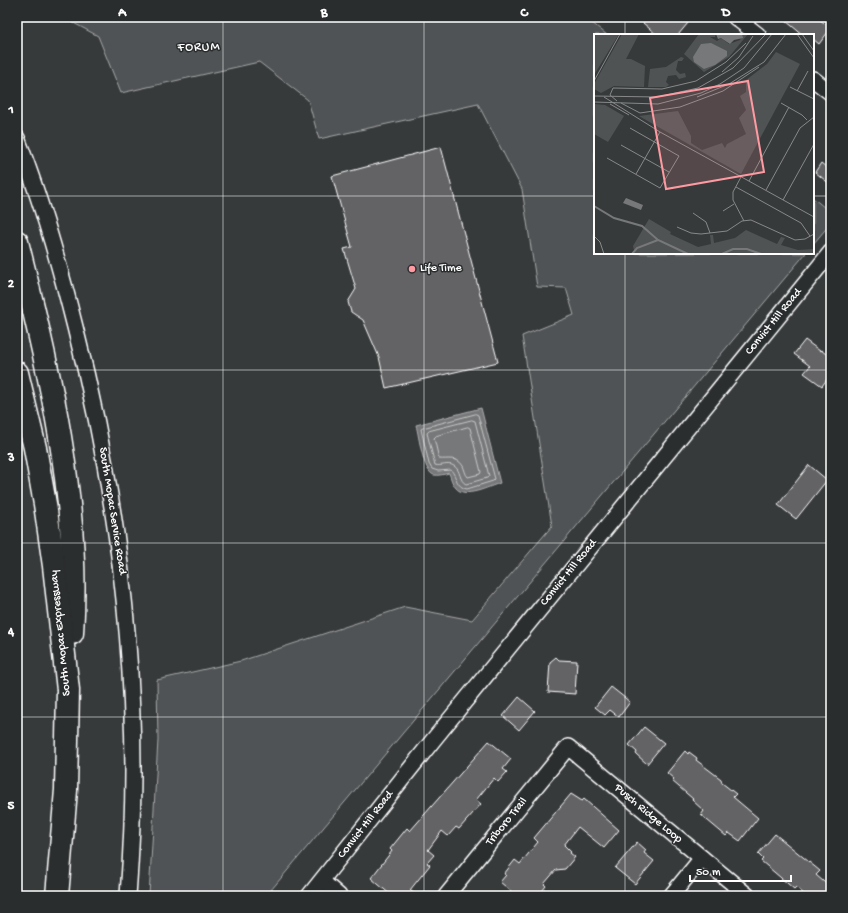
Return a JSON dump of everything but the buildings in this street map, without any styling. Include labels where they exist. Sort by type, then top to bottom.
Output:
[{"type":"highway","points":[[17,242],[35,313],[48,374],[58,429],[71,523],[74,600],[68,690]]},
{"type":"highway","name":"South Mopac Expressway","points":[[17,373],[35,448],[46,511],[54,566],[68,690],[66,790],[57,896]]},
{"type":"street","points":[[736,17],[757,34]]},
{"type":"street","points":[[814,80],[831,93]]},
{"type":"street","name":"South Mopac Service Road","points":[[17,138],[52,242],[83,357],[104,457],[121,569],[129,655],[133,771],[128,896]]},
{"type":"street","name":"Convict Hill Road","points":[[309,896],[439,733],[831,252]]},
{"type":"street","name":"Pusch Ridge Loop","points":[[568,747],[748,896]]},
{"type":"street","name":"Triboro Trail","points":[[446,896],[568,747]]},
{"type":"street","points":[[670,896],[702,858]]},
{"type":"street","points":[[322,881],[339,896]]},
{"type":"shaded area","points":[[17,17],[585,17],[606,34],[594,34],[594,254],[805,254],[266,896],[149,896],[158,740],[157,680],[241,661],[405,607],[472,620],[552,526],[522,336],[574,315],[566,288],[537,287],[522,189],[478,104],[319,139],[308,100],[259,62],[121,93],[98,36],[68,20]]},
{"type":"shaded area","points":[[814,199],[831,213],[831,223],[814,243]]},
{"type":"water","points":[[481,408],[500,483],[477,491],[460,491],[453,483],[449,473],[434,475],[430,472],[424,461],[416,425]]},
{"type":"place","name":"Life Time","points":[[412,269]]},
{"type":"district","name":"FORUM","points":[[199,47]]}]
